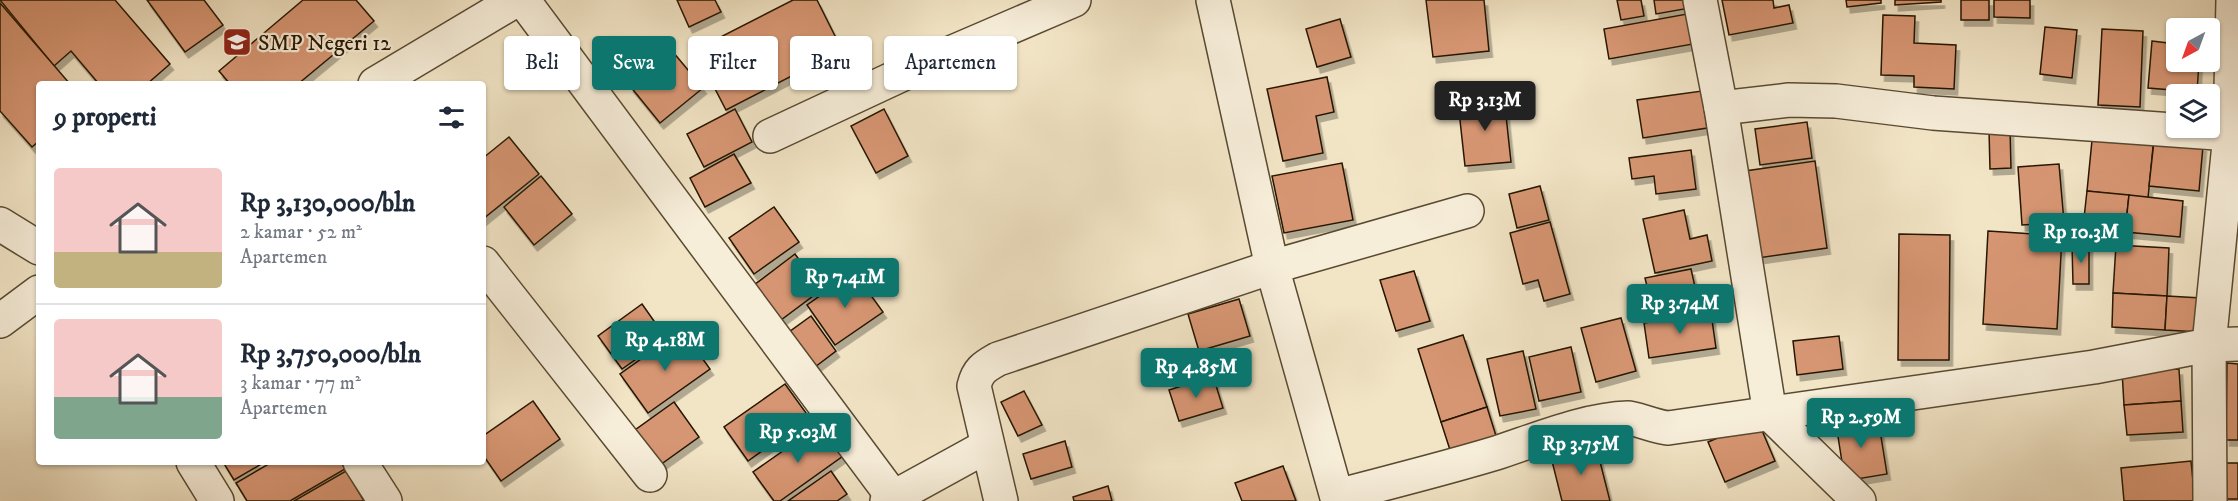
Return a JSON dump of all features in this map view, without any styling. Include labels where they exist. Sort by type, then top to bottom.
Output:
[{"type":"street","points":[[380,81],[516,0]]},
{"type":"street","points":[[523,0],[890,499],[987,446]]},
{"type":"street","points":[[770,136],[918,67],[1074,0]]},
{"type":"street","points":[[1213,0],[1272,267],[1337,499],[1572,429],[1619,419],[1632,418],[1650,426],[1668,428],[2094,367],[2224,345]]},
{"type":"street","points":[[1701,0],[1721,108],[1770,414],[1858,501]]},
{"type":"street","points":[[2210,501],[2224,345],[2230,134],[2236,41],[2233,0]]},
{"type":"street","points":[[1721,108],[1789,100],[1836,101],[1933,113],[2230,134]]},
{"type":"street","points":[[1001,501],[974,386],[977,373],[984,367],[998,359],[1272,267],[1467,211]]},
{"type":"street","points":[[0,224],[36,246]]},
{"type":"street","points":[[486,267],[650,475]]},
{"type":"street","points":[[0,321],[36,294]]},
{"type":"street","points":[[195,465],[218,501]]},
{"type":"street","points":[[362,465],[385,501]]},
{"type":"building","points":[[0,0],[115,0],[170,64],[150,81],[96,81],[71,51],[54,66]]},
{"type":"building","points":[[147,0],[204,0],[223,25],[185,52]]},
{"type":"building","points":[[303,0],[356,0],[374,21],[302,81],[227,81],[219,71]]},
{"type":"building","points":[[677,0],[715,0],[721,12],[689,27]]},
{"type":"building","points":[[793,0],[817,0],[835,36],[790,36],[790,77],[778,83],[778,36],[722,36]]},
{"type":"building","points":[[1426,0],[1484,0],[1489,51],[1433,57]]},
{"type":"building","points":[[1617,0],[1641,0],[1644,16],[1621,20]]},
{"type":"building","points":[[1654,0],[1688,0],[1690,8],[1656,14]]},
{"type":"building","points":[[1722,0],[1773,0],[1774,8],[1789,5],[1793,23],[1729,35]]},
{"type":"building","points":[[1846,0],[1881,0],[1881,3],[1847,7]]},
{"type":"building","points":[[1895,0],[1941,0],[1941,2],[1895,5]]},
{"type":"building","points":[[1961,0],[1989,0],[1989,20],[1961,20]]},
{"type":"building","points":[[1994,0],[2030,0],[2030,18],[1994,17]]},
{"type":"building","points":[[0,3],[67,81],[36,81],[36,144],[32,147],[0,111]]},
{"type":"building","points":[[1687,14],[1693,44],[1609,59],[1604,29]]},
{"type":"building","points":[[1883,15],[1915,16],[1914,43],[1956,45],[1954,89],[1914,87],[1914,76],[1881,75]]},
{"type":"building","points":[[1340,19],[1351,57],[1317,67],[1306,29]]},
{"type":"building","points":[[2045,27],[2077,30],[2072,78],[2040,74]]},
{"type":"building","points":[[2102,29],[2143,31],[2140,107],[2098,105]]},
{"type":"building","points":[[2152,41],[2166,43],[2166,72],[2198,72],[2198,84],[2166,84],[2166,89],[2148,88]]},
{"type":"building","points":[[676,56],[688,70],[688,90],[701,90],[660,123],[633,90],[676,90]]},
{"type":"building","points":[[1327,77],[1334,112],[1316,116],[1323,153],[1283,161],[1267,89]]},
{"type":"building","points":[[716,90],[765,90],[726,110]]},
{"type":"building","points":[[1702,91],[1707,128],[1643,138],[1637,100]]},
{"type":"building","points":[[1504,97],[1511,162],[1465,166],[1458,102]]},
{"type":"building","points":[[735,109],[752,142],[704,167],[687,134]]},
{"type":"building","points":[[884,109],[908,156],[876,173],[851,126]]},
{"type":"building","points":[[1807,122],[1812,158],[1760,165],[1755,129]]},
{"type":"building","points":[[2010,129],[2011,168],[1990,169],[1989,130]]},
{"type":"building","points":[[2093,130],[2154,137],[2148,198],[2087,191]]},
{"type":"building","points":[[509,137],[539,174],[486,217],[486,156]]},
{"type":"building","points":[[2154,141],[2203,146],[2199,191],[2149,186]]},
{"type":"building","points":[[1691,150],[1696,189],[1656,194],[1654,176],[1632,179],[1629,158]]},
{"type":"building","points":[[734,154],[751,183],[705,207],[690,178]]},
{"type":"building","points":[[1815,161],[1827,248],[1758,258],[1745,171]]},
{"type":"building","points":[[1342,163],[1353,220],[1284,233],[1272,176]]},
{"type":"building","points":[[2059,164],[2064,222],[2022,225],[2018,167]]},
{"type":"building","points":[[541,176],[572,214],[534,245],[504,207]]},
{"type":"building","points":[[1540,186],[1549,220],[1517,228],[1509,194]]},
{"type":"building","points":[[2087,191],[2129,195],[2125,232],[2083,227]]},
{"type":"building","points":[[2129,195],[2183,201],[2180,237],[2125,232]]},
{"type":"building","points":[[774,207],[799,242],[754,274],[729,238]]},
{"type":"building","points":[[1684,210],[1690,239],[1707,235],[1712,261],[1655,273],[1643,219]]},
{"type":"building","points":[[1550,222],[1570,294],[1544,301],[1538,280],[1523,284],[1510,233]]},
{"type":"building","points":[[1988,231],[2062,236],[2057,329],[1983,324]]},
{"type":"building","points":[[1899,234],[1950,235],[1949,360],[1898,360]]},
{"type":"building","points":[[2072,244],[2089,245],[2089,284],[2073,284]]},
{"type":"building","points":[[2116,245],[2169,248],[2167,296],[2113,293]]},
{"type":"building","points":[[795,254],[821,290],[781,320],[754,285]]},
{"type":"building","points":[[1691,269],[1700,309],[1655,319],[1645,278]]},
{"type":"building","points":[[1414,271],[1430,321],[1396,331],[1380,280]]},
{"type":"building","points":[[854,272],[883,312],[835,345],[807,305]]},
{"type":"building","points":[[2113,293],[2167,296],[2165,330],[2112,327]]},
{"type":"building","points":[[2167,296],[2201,298],[2200,332],[2165,330]]},
{"type":"building","points":[[1239,299],[1250,336],[1199,351],[1188,314]]},
{"type":"building","points":[[642,304],[666,338],[622,369],[598,336]]},
{"type":"building","points":[[1711,313],[1716,348],[1649,358],[1644,323]]},
{"type":"building","points":[[811,316],[836,351],[815,367],[789,332]]},
{"type":"building","points":[[1621,318],[1636,371],[1596,382],[1581,328]]},
{"type":"building","points":[[682,330],[710,369],[648,413],[620,374]]},
{"type":"building","points":[[1463,335],[1487,407],[1441,422],[1418,349]]},
{"type":"building","points":[[1839,336],[1843,369],[1797,375],[1793,341]]},
{"type":"building","points":[[1571,347],[1581,392],[1539,401],[1529,357]]},
{"type":"building","points":[[1523,351],[1536,409],[1500,416],[1487,359]]},
{"type":"building","points":[[2227,363],[2238,364],[2238,440],[2226,440]]},
{"type":"building","points":[[2179,369],[2181,401],[2124,405],[2122,371]]},
{"type":"building","points":[[1213,376],[1223,408],[1179,421],[1169,390]]},
{"type":"building","points":[[785,384],[809,417],[748,461],[724,427]]},
{"type":"building","points":[[1024,391],[1042,425],[1018,436],[1001,402]]},
{"type":"building","points":[[533,401],[560,439],[501,481],[486,459],[486,434]]},
{"type":"building","points":[[2181,401],[2183,432],[2127,435],[2124,405]]},
{"type":"building","points":[[674,402],[699,437],[660,465],[635,430]]},
{"type":"building","points":[[1487,407],[1497,439],[1451,453],[1441,422]]},
{"type":"building","points":[[1878,418],[1887,474],[1845,481],[1836,424]]},
{"type":"building","points":[[1758,421],[1775,461],[1725,482],[1708,442]]},
{"type":"building","points":[[820,425],[843,456],[780,501],[774,501],[753,472]]},
{"type":"building","points":[[1065,441],[1072,467],[1031,479],[1023,454]]},
{"type":"building","points":[[1596,446],[1610,501],[1562,501],[1551,457]]},
{"type":"building","points":[[2191,461],[2195,501],[2124,501],[2121,468]]},
{"type":"building","points":[[2213,463],[2238,463],[2238,499],[2213,499]]},
{"type":"building","points":[[225,465],[260,465],[234,480]]},
{"type":"building","points":[[267,465],[343,465],[345,469],[290,501],[247,501],[236,483]]},
{"type":"building","points":[[1283,466],[1296,501],[1242,501],[1235,483]]},
{"type":"building","points":[[346,471],[364,501],[294,501]]},
{"type":"building","points":[[831,471],[847,494],[837,501],[788,501]]},
{"type":"building","points":[[1108,486],[1112,501],[1074,501],[1073,497]]},
{"type":"place","name":"SMP Negeri 12","points":[[237,42]]}]
